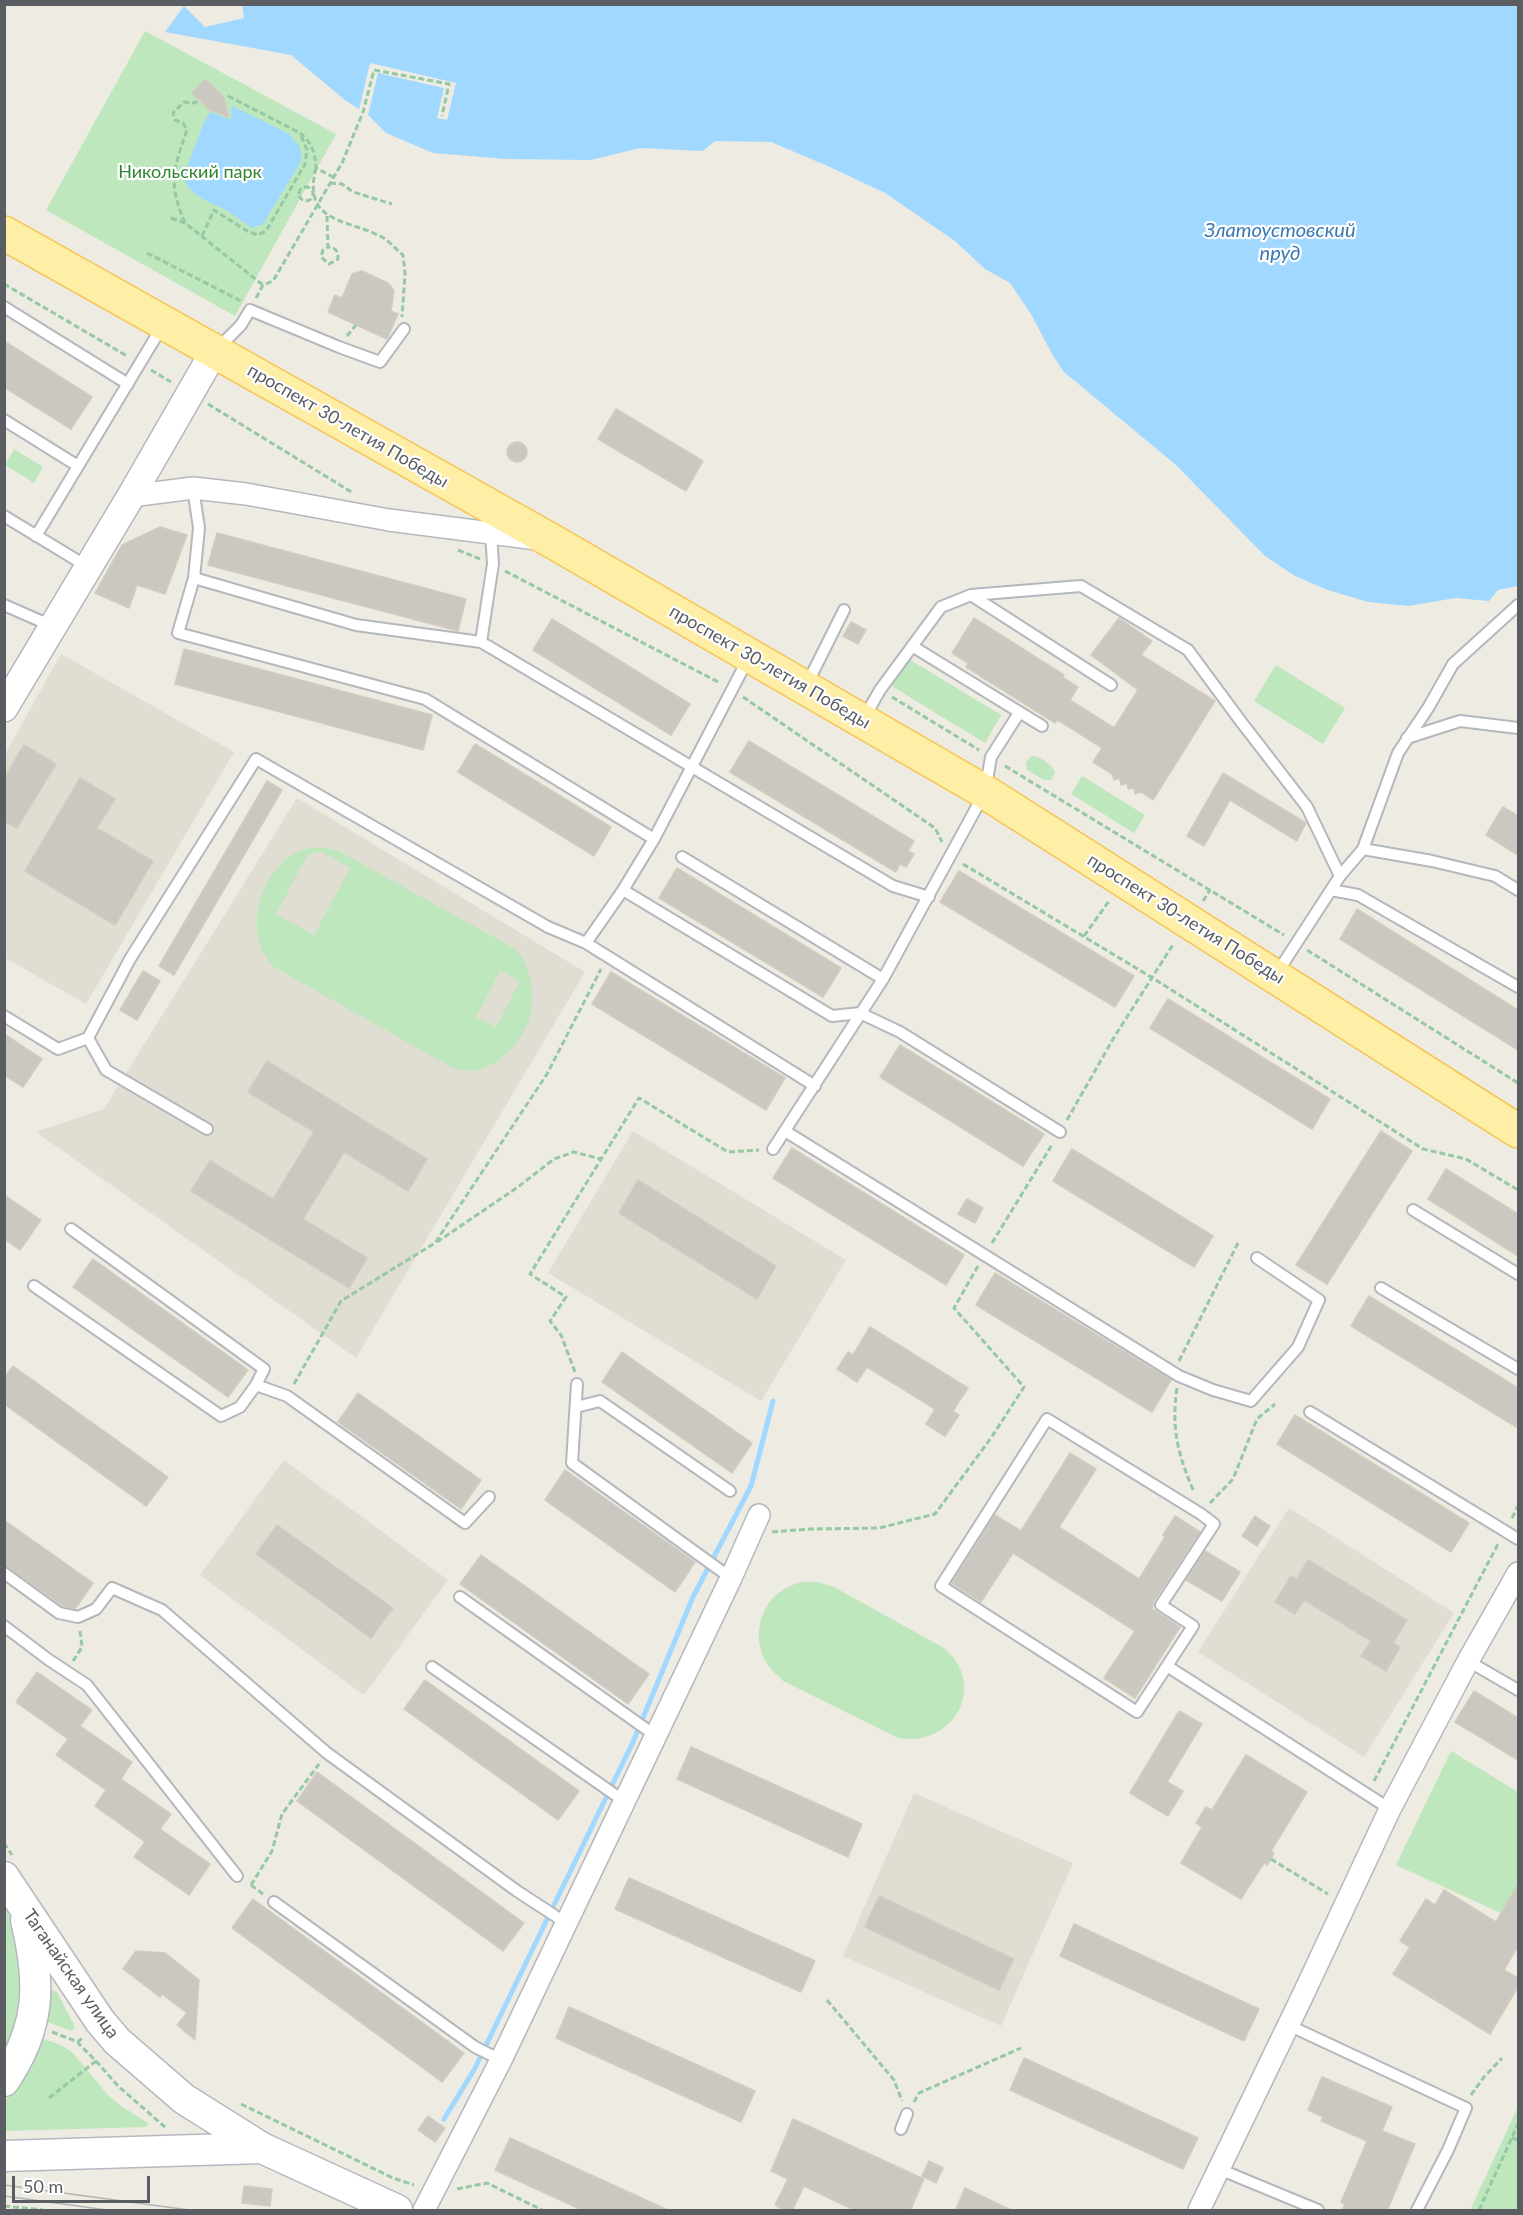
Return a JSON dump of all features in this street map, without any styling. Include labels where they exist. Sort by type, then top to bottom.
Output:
[{"type":"main road","name":"проспект 30-летия Победы","points":[[4,233],[552,541],[985,792],[1518,1131]]},
{"type":"main road","name":"Таганайская улица","points":[[4,1877],[100,2021],[124,2047],[184,2098],[262,2148],[391,2209]]},
{"type":"main road","points":[[4,2081],[19,2059],[32,2026],[36,1983],[32,1945],[23,1906]]},
{"type":"main road","points":[[4,2156],[262,2148]]},
{"type":"street","points":[[4,708],[215,350]]},
{"type":"street","points":[[131,496],[193,488],[389,520],[552,541]]},
{"type":"street","points":[[429,2202],[501,2060],[731,1578],[755,1523]]},
{"type":"street","points":[[1198,2211],[1390,1809],[1467,1661],[1518,1573]]},
{"type":"lane","points":[[4,307],[128,384]]},
{"type":"lane","points":[[215,350],[240,325],[251,308],[339,347],[380,362],[404,329]]},
{"type":"lane","points":[[36,536],[165,322]]},
{"type":"lane","points":[[4,420],[78,466]]},
{"type":"lane","points":[[193,488],[199,528],[194,578],[178,633],[425,699],[654,839]]},
{"type":"lane","points":[[4,516],[89,567]]},
{"type":"lane","points":[[481,642],[493,564],[491,533]]},
{"type":"lane","points":[[194,578],[356,625],[481,642],[893,886],[929,897]]},
{"type":"lane","points":[[862,721],[880,690],[941,607],[970,595],[1081,586],[1188,650],[1307,807],[1340,876]]},
{"type":"lane","points":[[970,595],[1111,685]]},
{"type":"lane","points":[[4,605],[53,626]]},
{"type":"lane","points":[[1275,976],[1340,876],[1363,849],[1398,753],[1428,708],[1453,663],[1518,605]]},
{"type":"lane","points":[[805,687],[844,610]]},
{"type":"lane","points":[[912,646],[1042,726]]},
{"type":"lane","points":[[586,943],[623,890],[654,839],[750,655]]},
{"type":"lane","points":[[773,1149],[884,979],[985,792],[991,757],[1019,713]]},
{"type":"lane","points":[[1407,738],[1460,721],[1518,728]]},
{"type":"lane","points":[[4,1016],[58,1049],[88,1038],[130,959],[256,759],[548,927],[586,943],[815,1086]]},
{"type":"lane","points":[[1363,849],[1432,861],[1495,876],[1518,890]]},
{"type":"lane","points":[[682,857],[884,979]]},
{"type":"lane","points":[[623,890],[832,1016],[861,1013],[900,1032],[1060,1132]]},
{"type":"lane","points":[[1331,890],[1358,895],[1518,987]]},
{"type":"lane","points":[[88,1038],[106,1070],[207,1129]]},
{"type":"lane","points":[[785,1131],[1179,1376],[1213,1390],[1251,1401],[1298,1347],[1319,1300],[1257,1258]]},
{"type":"lane","points":[[1413,1210],[1518,1274]]},
{"type":"lane","points":[[34,1286],[221,1416],[240,1407],[256,1385],[264,1369],[71,1229]]},
{"type":"lane","points":[[1381,1288],[1518,1369]]},
{"type":"lane","points":[[578,1384],[572,1463],[731,1578]]},
{"type":"lane","points":[[256,1385],[287,1396],[465,1523],[489,1497]]},
{"type":"lane","points":[[576,1407],[600,1401],[730,1491]]},
{"type":"lane","points":[[1310,1412],[1518,1539]]},
{"type":"lane","points":[[1047,1419],[1201,1514],[1214,1524],[1161,1605],[1193,1626],[1137,1712],[941,1586],[1047,1419]]},
{"type":"lane","points":[[4,1573],[59,1613],[78,1617],[96,1609],[112,1588],[162,1610],[327,1753],[517,1891],[566,1923]]},
{"type":"lane","points":[[460,1597],[656,1736]]},
{"type":"lane","points":[[4,1626],[87,1685],[237,1876]]},
{"type":"lane","points":[[1467,1661],[1518,1690]]},
{"type":"lane","points":[[1167,1666],[1390,1809]]},
{"type":"lane","points":[[432,1667],[624,1801]]},
{"type":"lane","points":[[274,1902],[475,2047],[501,2060]]},
{"type":"lane","points":[[1288,2025],[1466,2108],[1417,2211]]},
{"type":"lane","points":[[901,2129],[907,2114]]},
{"type":"lane","points":[[1219,2169],[1318,2211]]},
{"type":"path","points":[[147,253],[251,308],[263,285],[273,281],[342,164],[363,112],[374,70],[449,84],[442,116]]},
{"type":"path","points":[[228,96],[300,133],[310,142],[315,155],[316,168],[312,182],[313,194],[312,199],[306,202],[300,199],[299,192],[304,187],[310,188],[313,194],[317,206],[327,216],[384,237],[403,255],[405,274],[401,307],[404,329]]},
{"type":"path","points":[[185,223],[173,181],[174,165],[187,130],[183,123],[175,120],[173,113],[184,102],[195,103],[199,99]]},
{"type":"path","points":[[202,236],[214,210],[247,231],[258,235],[266,231],[305,164],[307,150],[300,133]]},
{"type":"path","points":[[316,168],[333,177]]},
{"type":"path","points":[[330,183],[342,184],[353,192],[392,204]]},
{"type":"path","points":[[327,216],[328,247]]},
{"type":"path","points":[[171,218],[185,223],[263,285]]},
{"type":"path","points":[[328,247],[335,248],[338,252],[338,259],[329,264],[321,258],[323,250],[328,247]]},
{"type":"path","points":[[451,547],[493,564],[732,689],[935,828],[949,855],[1151,977],[1423,1149],[1466,1159],[1518,1190]]},
{"type":"path","points":[[880,690],[1296,943],[1518,1083]]},
{"type":"path","points":[[435,1243],[547,1074],[606,957]]},
{"type":"path","points":[[755,1523],[778,1532],[879,1528],[935,1514],[991,1438],[1023,1387],[954,1308],[1151,977]]},
{"type":"path","points":[[578,1384],[574,1365],[561,1335],[550,1321],[566,1297],[530,1274],[639,1098],[728,1152],[773,1149]]},
{"type":"path","points":[[287,1396],[340,1301],[435,1243],[518,1187],[554,1159],[574,1152],[601,1159]]},
{"type":"path","points":[[1201,1514],[1233,1479],[1257,1419],[1275,1404]]},
{"type":"path","points":[[1367,1794],[1518,1506]]},
{"type":"path","points":[[66,1671],[82,1647],[78,1617]]},
{"type":"path","points":[[251,1885],[272,1851],[282,1814],[327,1753]]},
{"type":"path","points":[[1271,1859],[1346,1904]]},
{"type":"path","points":[[237,1876],[274,1902]]},
{"type":"path","points":[[826,2000],[894,2080],[907,2114]]},
{"type":"path","points":[[78,2043],[100,2021]]},
{"type":"path","points":[[32,2026],[78,2043],[118,2086],[168,2130]]},
{"type":"path","points":[[907,2114],[919,2093],[1021,2048]]},
{"type":"path","points":[[1471,2096],[1484,2077],[1502,2058]]},
{"type":"path","points":[[50,2098],[96,2061]]},
{"type":"path","points":[[238,2103],[393,2178],[429,2202],[487,2183],[542,2211]]},
{"type":"path","points":[[1479,2211],[1518,2124]]},
{"type":"path","points":[[1512,2138],[1518,2140]]},
{"type":"path","points":[[4,2206],[43,2211]]},
{"type":"shaded area","points":[[61,654],[234,752],[86,1004],[5,958],[5,754]]},
{"type":"shaded area","points":[[297,798],[585,972],[356,1358],[36,1132],[104,1109]]},
{"type":"shaded area","points":[[633,1131],[846,1260],[761,1401],[548,1273]]},
{"type":"shaded area","points":[[284,1460],[448,1580],[364,1695],[200,1575]]},
{"type":"shaded area","points":[[1289,1508],[1454,1613],[1364,1757],[1198,1652]]},
{"type":"shaded area","points":[[914,1793],[1073,1863],[1001,2026],[843,1956]]},
{"type":"green space","name":"Никольский парк","points":[[145,31],[336,134],[235,316],[46,210]]},
{"type":"green space","points":[[14,449],[43,467],[34,483],[5,465]]},
{"type":"green space","points":[[907,658],[1001,715],[985,743],[890,685]]},
{"type":"green space","points":[[1276,665],[1345,708],[1323,744],[1254,701]]},
{"type":"green space","points":[[1031,756],[1042,759],[1052,767],[1055,773],[1051,780],[1044,780],[1027,770],[1026,763]]},
{"type":"green space","points":[[1082,776],[1145,815],[1134,833],[1071,794]]},
{"type":"green space","points":[[321,847],[337,850],[517,950],[530,978],[532,1007],[522,1034],[513,1047],[495,1063],[476,1071],[453,1068],[274,967],[264,954],[258,938],[258,908],[263,893],[269,879],[289,857],[302,850]],"holes":[[[321,852],[350,868],[314,935],[276,914],[308,854]],[[500,971],[520,981],[496,1027],[476,1017]]]},
{"type":"green space","points":[[800,1582],[817,1582],[834,1587],[944,1648],[957,1663],[964,1680],[964,1696],[959,1711],[949,1724],[935,1734],[918,1739],[898,1738],[783,1681],[771,1670],[761,1650],[759,1640],[761,1620],[769,1602],[776,1595]]},
{"type":"green space","points":[[1451,1751],[1518,1792],[1518,1921],[1396,1865]]},
{"type":"green space","points":[[5,1906],[18,1937],[23,2010],[5,2062]]},
{"type":"green space","points":[[48,1989],[57,1992],[75,2027],[72,2031],[44,2021]]},
{"type":"green space","points":[[41,2038],[61,2045],[72,2052],[108,2095],[148,2123],[147,2127],[5,2131],[4,2102],[31,2069]]},
{"type":"green space","points":[[1518,2107],[1518,2210],[1470,2210]]},
{"type":"water","name":"Златоустовский пруд","points":[[242,4],[1518,5],[1518,586],[1498,590],[1489,601],[1455,598],[1409,606],[1368,602],[1328,590],[1295,576],[1265,556],[1176,465],[1064,372],[1031,314],[1010,283],[985,269],[955,241],[885,193],[830,167],[771,142],[715,141],[703,151],[640,148],[591,160],[506,159],[433,153],[386,133],[368,115],[345,100],[291,55],[165,32],[184,6],[205,27],[244,18]]},
{"type":"water","points":[[232,106],[289,134],[300,147],[302,160],[263,224],[252,228],[195,194],[183,178],[204,122],[211,112],[231,120]]},
{"type":"pier","points":[[370,63],[456,83],[447,120],[437,118],[444,88],[378,73],[368,115],[359,110]]},
{"type":"building","points":[[205,79],[223,96],[229,117],[210,110],[192,93]]},
{"type":"building","points":[[362,271],[388,283],[394,290],[391,311],[398,314],[387,339],[328,312],[335,295],[342,298],[352,274]]},
{"type":"building","points":[[4,341],[92,397],[71,429],[4,387]]},
{"type":"building","points":[[616,409],[703,461],[686,491],[598,439]]},
{"type":"building","points":[[513,442],[521,442],[527,448],[527,456],[521,462],[513,462],[507,456],[507,448]]},
{"type":"building","points":[[160,527],[187,535],[165,594],[137,585],[129,608],[95,593],[122,545]]},
{"type":"building","points":[[217,533],[466,599],[458,631],[208,565]]},
{"type":"building","points":[[974,618],[1064,675],[1062,677],[1078,687],[1070,700],[1114,728],[1138,690],[1091,655],[1119,618],[1152,641],[1141,655],[1215,701],[1153,800],[1141,792],[1135,794],[1134,788],[1128,789],[1127,783],[1121,785],[1120,778],[1114,780],[1112,774],[1093,762],[1102,748],[1058,720],[1055,723],[966,667],[968,663],[952,653]]},
{"type":"building","points":[[552,619],[690,704],[671,735],[533,650]]},
{"type":"building","points":[[851,622],[866,630],[858,644],[843,636]]},
{"type":"building","points":[[184,649],[432,715],[423,750],[175,684]]},
{"type":"building","points":[[749,741],[914,841],[908,851],[914,854],[906,867],[900,864],[896,872],[730,772]]},
{"type":"building","points":[[475,744],[611,827],[594,856],[458,772]]},
{"type":"building","points":[[24,745],[56,764],[17,828],[4,821],[4,779]]},
{"type":"building","points":[[1223,773],[1306,823],[1297,841],[1230,800],[1204,846],[1187,836]]},
{"type":"building","points":[[80,778],[115,799],[97,828],[153,861],[115,925],[25,871]]},
{"type":"building","points":[[267,781],[282,790],[174,975],[159,966]]},
{"type":"building","points":[[1503,807],[1518,816],[1518,855],[1486,835]]},
{"type":"building","points":[[677,868],[841,968],[823,997],[659,898]]},
{"type":"building","points":[[959,871],[1134,976],[1115,1007],[940,902]]},
{"type":"building","points":[[1357,909],[1518,1010],[1518,1050],[1340,939]]},
{"type":"building","points":[[143,971],[160,981],[137,1020],[120,1010]]},
{"type":"building","points":[[611,972],[785,1078],[766,1110],[592,1004]]},
{"type":"building","points":[[1168,999],[1330,1099],[1312,1129],[1150,1028]]},
{"type":"building","points":[[4,1034],[42,1059],[23,1087],[4,1075]]},
{"type":"building","points":[[900,1045],[1044,1134],[1023,1166],[880,1077]]},
{"type":"building","points":[[267,1061],[427,1159],[408,1191],[344,1152],[303,1219],[367,1258],[349,1288],[191,1191],[210,1161],[273,1199],[314,1132],[248,1092]]},
{"type":"building","points":[[1381,1131],[1412,1151],[1327,1284],[1296,1265]]},
{"type":"building","points":[[792,1148],[964,1255],[946,1285],[773,1178]]},
{"type":"building","points":[[1072,1149],[1213,1236],[1194,1267],[1053,1181]]},
{"type":"building","points":[[1446,1169],[1518,1214],[1518,1256],[1428,1199]]},
{"type":"building","points":[[638,1180],[776,1266],[757,1299],[619,1213]]},
{"type":"building","points":[[4,1195],[41,1220],[20,1250],[4,1239]]},
{"type":"building","points":[[967,1199],[983,1208],[975,1223],[958,1214]]},
{"type":"building","points":[[93,1259],[248,1370],[228,1397],[73,1287]]},
{"type":"building","points":[[995,1273],[1171,1380],[1152,1412],[976,1305]]},
{"type":"building","points":[[1369,1296],[1518,1388],[1518,1428],[1351,1326]]},
{"type":"building","points":[[870,1327],[968,1388],[953,1411],[959,1415],[945,1436],[926,1424],[935,1409],[867,1367],[857,1382],[837,1369],[848,1352],[853,1355]]},
{"type":"building","points":[[622,1352],[752,1443],[732,1473],[602,1382]]},
{"type":"building","points":[[13,1366],[168,1477],[146,1506],[4,1404],[4,1378]]},
{"type":"building","points":[[358,1393],[481,1480],[461,1509],[338,1422]]},
{"type":"building","points":[[1295,1415],[1469,1523],[1451,1552],[1277,1444]]},
{"type":"building","points":[[1070,1453],[1096,1469],[1059,1527],[1139,1579],[1175,1516],[1200,1532],[1154,1601],[1152,1609],[1180,1627],[1135,1698],[1104,1678],[1135,1631],[1013,1553],[981,1602],[952,1583],[995,1515],[1021,1531]]},
{"type":"building","points":[[565,1470],[695,1562],[675,1592],[545,1500]]},
{"type":"building","points":[[1255,1516],[1270,1526],[1257,1546],[1242,1536]]},
{"type":"building","points":[[4,1520],[93,1583],[75,1609],[63,1606],[4,1564]]},
{"type":"building","points":[[277,1525],[393,1608],[371,1638],[256,1554]]},
{"type":"building","points":[[1205,1551],[1240,1572],[1222,1601],[1186,1580]]},
{"type":"building","points":[[481,1555],[649,1674],[628,1704],[460,1584]]},
{"type":"building","points":[[1308,1560],[1407,1620],[1393,1643],[1400,1647],[1386,1671],[1361,1656],[1371,1641],[1304,1600],[1295,1614],[1275,1602],[1291,1576],[1297,1579]]},
{"type":"building","points":[[37,1672],[92,1710],[80,1726],[132,1762],[121,1779],[171,1814],[160,1829],[210,1864],[189,1895],[134,1857],[145,1842],[95,1806],[106,1790],[56,1755],[68,1739],[16,1702]]},
{"type":"building","points":[[425,1680],[579,1791],[558,1820],[404,1709]]},
{"type":"building","points":[[1474,1691],[1518,1718],[1518,1760],[1455,1722]]},
{"type":"building","points":[[1179,1711],[1202,1724],[1167,1782],[1183,1791],[1168,1816],[1130,1793]]},
{"type":"building","points":[[691,1747],[862,1824],[848,1857],[677,1779]]},
{"type":"building","points":[[1246,1755],[1307,1792],[1271,1851],[1274,1853],[1271,1859],[1267,1865],[1264,1863],[1241,1899],[1181,1863],[1202,1827],[1196,1823],[1206,1807],[1212,1810]]},
{"type":"building","points":[[317,1772],[524,1923],[503,1951],[297,1801]]},
{"type":"building","points":[[629,1878],[815,1961],[801,1992],[615,1909]]},
{"type":"building","points":[[1518,1884],[1518,1946],[1504,1970],[1518,1978],[1518,1987],[1490,2034],[1393,1974],[1410,1947],[1400,1941],[1426,1899],[1435,1905],[1444,1890],[1496,1922]]},
{"type":"building","points":[[879,1896],[1014,1959],[999,1990],[865,1927]]},
{"type":"building","points":[[253,1899],[464,2053],[442,2082],[232,1928]]},
{"type":"building","points":[[1074,1924],[1259,2009],[1244,2041],[1060,1956]]},
{"type":"building","points":[[136,1951],[165,1953],[199,1980],[195,2040],[177,2025],[187,2013],[162,1994],[160,1997],[123,1969]]},
{"type":"building","points":[[569,2007],[755,2091],[741,2122],[556,2038]]},
{"type":"building","points":[[1024,2058],[1198,2138],[1183,2169],[1010,2090]]},
{"type":"building","points":[[1322,2077],[1392,2107],[1382,2131],[1415,2144],[1387,2211],[1342,2211],[1345,2204],[1341,2202],[1367,2141],[1321,2121],[1323,2117],[1308,2110]]},
{"type":"building","points":[[428,2116],[445,2128],[435,2142],[418,2130]]},
{"type":"building","points":[[793,2119],[924,2179],[910,2211],[856,2211],[804,2186],[792,2211],[786,2211],[775,2205],[788,2179],[771,2171]]},
{"type":"building","points":[[510,2138],[670,2211],[584,2211],[495,2170]]},
{"type":"building","points":[[929,2161],[943,2168],[936,2183],[922,2176]]},
{"type":"building","points":[[244,2186],[272,2189],[270,2206],[242,2203]]},
{"type":"building","points":[[965,2188],[1013,2211],[955,2211]]},
{"type":"waterway","points":[[444,2119],[474,2070],[633,1742],[693,1597],[751,1486],[773,1401]]},
{"type":"tram line","points":[[4,2185],[189,2210]]},
{"type":"tram line","points":[[4,2196],[107,2210]]}]
